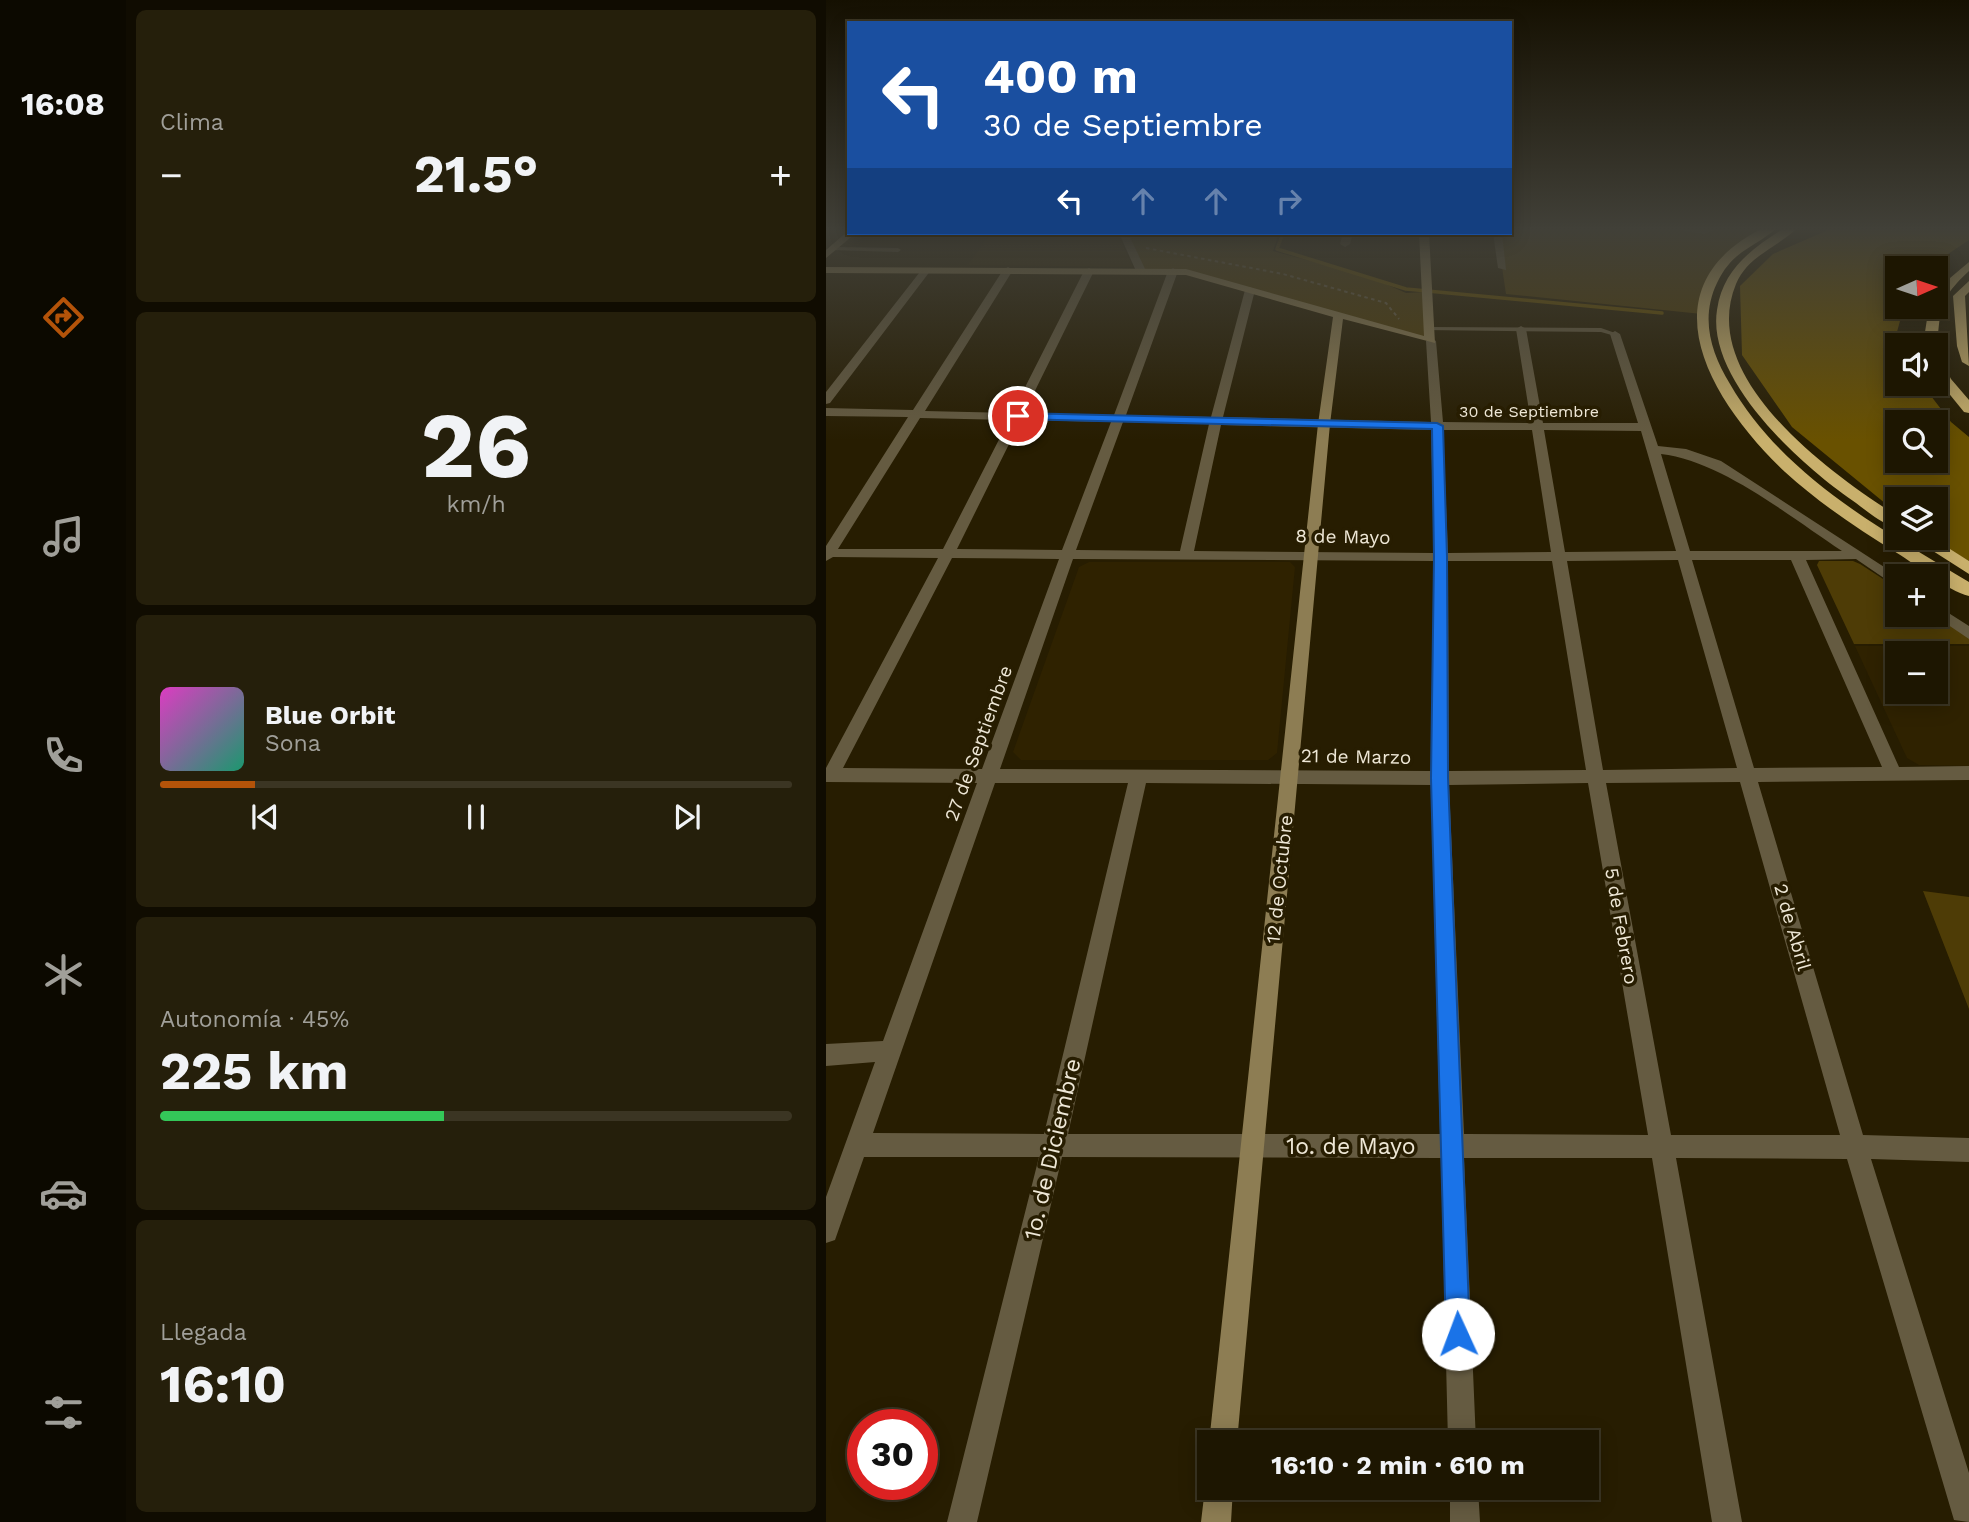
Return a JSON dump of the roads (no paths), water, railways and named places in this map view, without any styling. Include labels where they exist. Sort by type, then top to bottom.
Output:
[{"type":"highway","points":[[1705,298],[1701,329],[1706,353],[1743,418],[1786,465],[1847,511],[1969,590]]},
{"type":"highway","points":[[1726,298],[1721,311],[1728,351],[1752,398],[1782,434],[1815,465],[1885,515]]},
{"type":"highway","points":[[1959,298],[1964,353],[1969,362]]},
{"type":"highway","points":[[1948,384],[1969,409]]},
{"type":"highway","points":[[1939,550],[1969,569]]},
{"type":"street","points":[[826,400],[904,298]]},
{"type":"street","points":[[827,554],[990,298]]},
{"type":"street","points":[[829,775],[948,553],[1076,298]]},
{"type":"street","name":"27 de Septiembre","points":[[826,1231],[1068,554],[1163,298]]},
{"type":"street","points":[[1186,554],[1216,420],[1248,298]]},
{"type":"street","points":[[1276,298],[1409,335],[1429,335]]},
{"type":"street","points":[[1426,298],[1437,426],[1441,557],[1440,778],[1462,1430]]},
{"type":"street","name":"12 de Octubre","points":[[1224,1430],[1324,424],[1338,317]]},
{"type":"street","name":"5 de Febrero","points":[[1521,329],[1598,778],[1625,953],[1662,1147],[1727,1522]]},
{"type":"street","name":"2 de Abril","points":[[1615,334],[1653,449],[1855,1147],[1969,1520]]},
{"type":"street","name":"30 de Septiembre","points":[[826,412],[1324,424],[1644,427]]},
{"type":"street","points":[[1653,449],[1686,453],[1716,464],[1885,573]]},
{"type":"street","name":"8 de Mayo","points":[[827,554],[1441,557],[1859,555]]},
{"type":"street","points":[[1797,556],[1894,775]]},
{"type":"street","points":[[1948,619],[1969,634]]},
{"type":"street","name":"21 de Marzo","points":[[829,775],[1598,778],[1969,773]]},
{"type":"street","name":"1o. de Diciembre","points":[[962,1522],[1139,776]]},
{"type":"street","points":[[826,1055],[891,1051]]},
{"type":"street","name":"1o. de Mayo","points":[[858,1145],[1054,1143],[1855,1147],[1969,1150]]},
{"type":"street","points":[[1216,1522],[1218,1500]]},
{"type":"street","points":[[1464,1500],[1465,1522]]},
{"type":"lane","points":[[1429,335],[1521,329],[1601,330],[1615,334]]},
{"type":"waterway","points":[[1502,298],[1662,313]]}]
